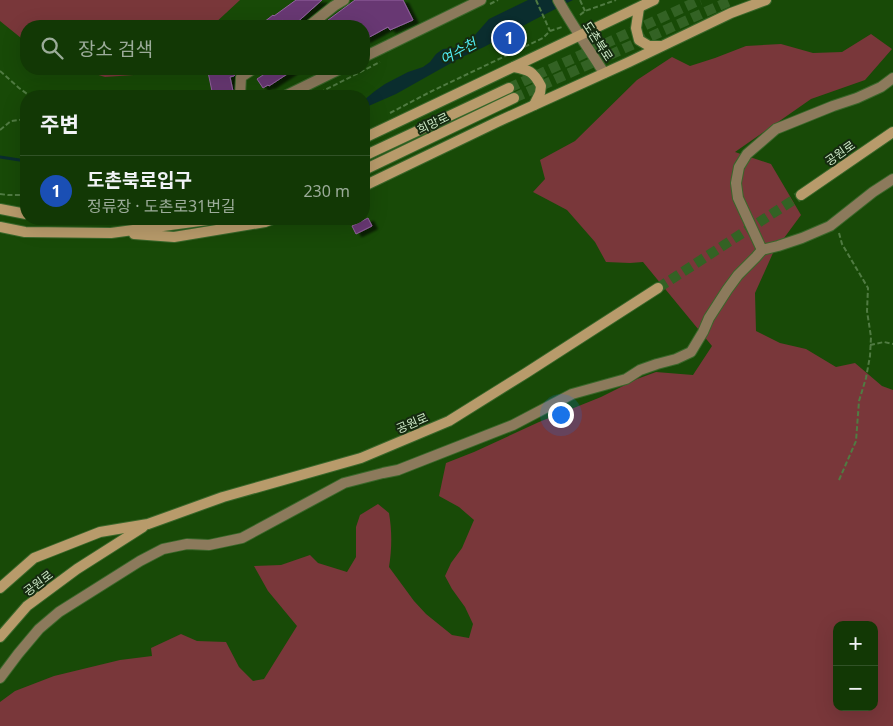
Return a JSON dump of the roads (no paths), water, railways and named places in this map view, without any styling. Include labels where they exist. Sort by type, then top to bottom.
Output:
[{"type":"main road","points":[[370,135],[654,0]]},
{"type":"main road","points":[[370,183],[731,13],[766,0]]},
{"type":"main road","points":[[639,8],[636,28],[639,40],[649,46],[662,46]]},
{"type":"main road","points":[[513,67],[526,69],[536,77],[541,86],[534,105]]},
{"type":"main road","name":"희망로","points":[[370,153],[509,88]]},
{"type":"main road","name":"희망로","points":[[370,167],[514,98]]},
{"type":"main road","name":"공원로","points":[[801,195],[893,132]]},
{"type":"main road","points":[[0,209],[20,213]]},
{"type":"main road","points":[[111,233],[170,225]]},
{"type":"main road","points":[[0,228],[25,232],[111,233],[174,237],[247,225]]},
{"type":"main road","name":"공원로","points":[[0,588],[34,558],[100,532],[148,524],[223,497],[361,458],[449,421],[658,288]]},
{"type":"main road","name":"공원로","points":[[0,637],[27,606],[77,569],[148,524]]},
{"type":"street","points":[[316,20],[344,0]]},
{"type":"street","points":[[370,54],[481,0]]},
{"type":"street","name":"도촌북로","points":[[558,0],[604,73]]},
{"type":"street","points":[[240,90],[241,77],[244,75]]},
{"type":"street","points":[[297,90],[328,75]]},
{"type":"street","points":[[762,250],[738,198],[736,183],[739,167],[747,154],[776,129],[857,98],[881,87],[893,78]]},
{"type":"street","points":[[0,678],[39,629],[59,612],[140,561],[163,549],[187,544],[209,545],[242,538],[344,483],[398,470],[513,425],[572,394],[626,379],[640,370],[676,359],[691,352],[726,290],[762,250],[802,238],[830,226],[893,179]]},
{"type":"water","points":[[528,0],[573,0],[460,58],[396,94],[370,105],[370,95],[375,91],[408,72],[423,67],[443,49],[461,47],[467,44],[489,19]]},
{"type":"waterway","name":"여수천","points":[[0,157],[20,160]]},
{"type":"tunnel","points":[[509,88],[700,0]]},
{"type":"tunnel","points":[[514,98],[732,0]]},
{"type":"tunnel","points":[[658,288],[801,195]]},
{"type":"place","name":"도촌북로입구","points":[[509,38]]}]
